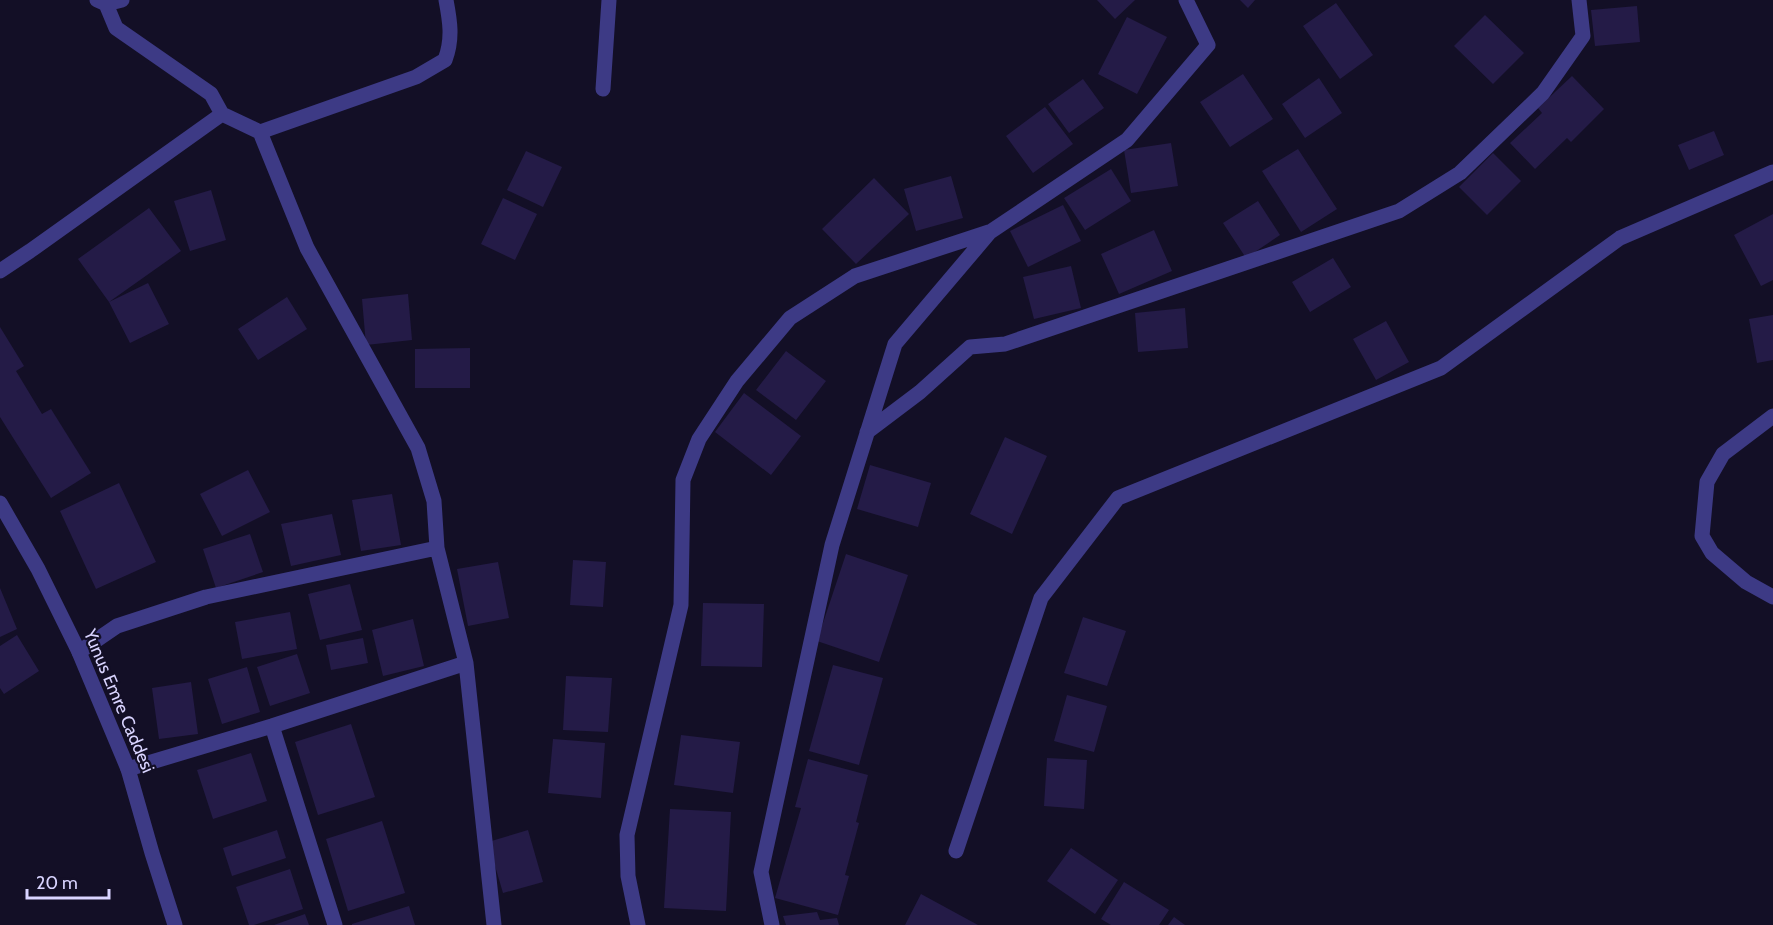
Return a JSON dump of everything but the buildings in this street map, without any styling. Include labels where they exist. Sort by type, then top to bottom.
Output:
[{"type":"street","points":[[122,0],[101,2],[116,28],[211,94],[222,114],[260,132],[307,249],[418,448],[434,501],[437,548],[466,663],[494,925]]},
{"type":"street","points":[[260,132],[416,77],[446,60],[451,45],[446,0]]},
{"type":"street","points":[[603,89],[609,0]]},
{"type":"street","points":[[772,925],[761,873],[832,545],[895,344],[990,232],[1127,140],[1208,45],[1186,0]]},
{"type":"street","points":[[867,432],[920,392],[970,346],[1005,344],[1399,211],[1460,173],[1543,93],[1583,36],[1579,0]]},
{"type":"street","points":[[0,271],[30,252],[222,114]]},
{"type":"street","points":[[956,851],[1041,598],[1119,498],[1441,368],[1620,238],[1773,172]]},
{"type":"street","points":[[638,925],[628,876],[627,835],[681,605],[683,480],[699,439],[737,381],[790,318],[855,276],[990,232]]},
{"type":"street","points":[[1773,416],[1723,454],[1707,482],[1702,536],[1712,553],[1720,560],[1746,582],[1773,597]]},
{"type":"street","name":"Yunus Emre Caddesi","points":[[0,503],[4,521],[38,569],[79,652],[128,769],[175,925]]},
{"type":"street","points":[[79,652],[117,626],[206,597],[437,548]]},
{"type":"street","points":[[128,769],[272,726],[466,663]]},
{"type":"street","points":[[272,726],[335,925]]}]
